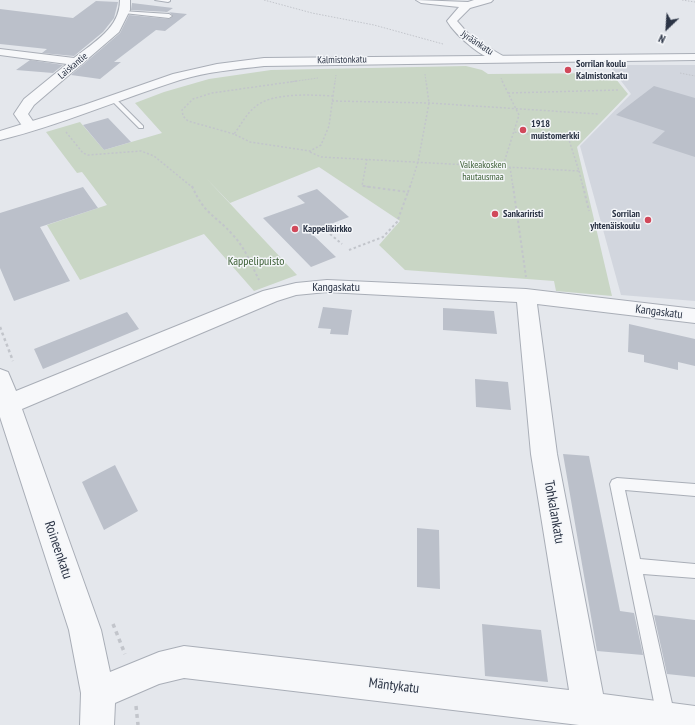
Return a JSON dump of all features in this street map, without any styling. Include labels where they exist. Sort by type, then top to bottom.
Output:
[{"type":"street","name":"Laiskantie","points":[[30,127],[21,114],[29,102],[115,30],[124,12],[125,0]]},
{"type":"street","points":[[421,0],[468,5]]},
{"type":"street","name":"Jyräänkatu","points":[[488,0],[483,0],[468,5],[458,11],[452,21],[455,29],[464,37],[502,59]]},
{"type":"street","points":[[0,52],[78,62]]},
{"type":"street","name":"Kalmistonkatu","points":[[0,136],[177,77],[217,68],[264,62],[695,57]]},
{"type":"street","name":"Kangaskatu","points":[[4,406],[270,296],[296,289],[327,286],[526,287],[695,316]]},
{"type":"street","name":"Tohkalankatu","points":[[526,287],[544,454],[593,717]]},
{"type":"street","name":"Roineenkatu","points":[[0,378],[4,406],[85,630],[98,693],[97,725]]},
{"type":"street","name":"Mäntykatu","points":[[98,693],[159,668],[184,662],[593,717],[681,721]]},
{"type":"lane","points":[[157,0],[168,1]]},
{"type":"lane","points":[[124,12],[169,16]]},
{"type":"lane","points":[[113,99],[141,127]]},
{"type":"lane","points":[[681,721],[634,566],[617,484],[695,490]]},
{"type":"lane","points":[[634,566],[695,571]]},
{"type":"path","points":[[264,0],[312,13],[374,25],[452,47],[463,52],[468,59]]},
{"type":"path","points":[[682,0],[695,2]]},
{"type":"path","points":[[349,250],[383,237],[397,222],[418,162],[429,103],[425,73]]},
{"type":"path","points":[[310,151],[321,145],[329,126],[337,74],[329,75]]},
{"type":"path","points":[[322,77],[300,82],[212,93],[193,99],[182,110],[183,116],[188,121],[234,134],[250,142],[310,151],[321,157],[503,166],[579,172]]},
{"type":"path","points":[[501,78],[518,114],[503,166]]},
{"type":"path","points":[[508,93],[618,90]]},
{"type":"path","points":[[234,134],[257,106],[273,99],[305,95],[333,96]]},
{"type":"path","points":[[332,101],[429,103],[598,114]]},
{"type":"path","points":[[65,130],[83,153],[88,155],[141,151],[147,152],[160,160],[191,185],[198,201],[210,215],[232,234],[243,246],[261,284],[270,296]]},
{"type":"path","points":[[514,132],[569,140],[590,211]]},
{"type":"path","points":[[367,159],[362,186],[408,192]]},
{"type":"path","points":[[510,167],[526,287]]},
{"type":"path","points":[[330,234],[342,244]]},
{"type":"shaded area","name":"Sorrilan yhtenäiskoulu","points":[[609,65],[695,65],[695,301],[621,295],[580,146],[631,94]]},
{"type":"green space","name":"Valkeakosken hautausmaa","points":[[466,66],[482,70],[488,74],[611,73],[628,94],[577,147],[612,296],[556,291],[554,281],[405,270],[379,245],[400,221],[319,167],[230,203],[205,177],[297,275],[254,291],[204,234],[80,280],[47,225],[107,205],[82,172],[77,173],[46,132],[80,122],[104,150],[162,133],[135,103],[164,92],[209,79],[271,70]]},
{"type":"building","points":[[96,1],[118,2],[114,18],[103,32],[74,56],[42,53],[47,49],[0,44],[0,9],[73,18]]},
{"type":"building","points":[[132,3],[173,8],[167,12],[131,10]]},
{"type":"building","points":[[169,12],[187,14],[165,31],[156,30],[114,62],[121,62],[100,79],[71,75],[120,33],[129,15],[169,19],[173,16]]},
{"type":"building","points":[[30,60],[63,65],[53,73],[16,70]]},
{"type":"building","points":[[654,86],[695,98],[695,157],[652,143],[665,131],[616,115]]},
{"type":"building","points":[[108,118],[131,142],[104,150],[83,125]]},
{"type":"building","points":[[83,187],[98,208],[40,227],[70,281],[14,301],[0,268],[0,213]]},
{"type":"building","name":"Kappelikirkko","points":[[317,189],[349,217],[310,232],[336,257],[311,267],[263,218],[305,203],[297,196]]},
{"type":"building","points":[[323,307],[352,310],[348,335],[330,334],[331,329],[318,328]]},
{"type":"building","points":[[443,308],[494,311],[497,334],[443,330]]},
{"type":"building","points":[[127,312],[139,329],[43,369],[34,349]]},
{"type":"building","points":[[629,324],[695,339],[695,366],[678,362],[678,370],[644,362],[644,355],[628,352]]},
{"type":"building","points":[[475,379],[508,382],[511,410],[476,407]]},
{"type":"building","points":[[563,454],[589,456],[620,611],[634,613],[643,655],[597,651]]},
{"type":"building","points":[[115,465],[138,511],[104,530],[82,482]]},
{"type":"building","points":[[417,528],[439,530],[440,589],[417,587]]},
{"type":"building","points":[[654,615],[695,620],[695,677],[667,674]]},
{"type":"building","points":[[482,624],[541,630],[548,682],[485,676]]},
{"type":"place","name":"Sorrilan koulu Kalmistonkatu","points":[[568,70]]},
{"type":"place","name":"1918 muistomerkki","points":[[523,130]]},
{"type":"place","name":"Sankariristi","points":[[495,214]]},
{"type":"place","name":"Sorrilan yhtenäiskoulu","points":[[648,220]]},
{"type":"place","name":"Kappelikirkko","points":[[295,229]]},
{"type":"park label","name":"Kappelipuisto","points":[[256,262]]}]
